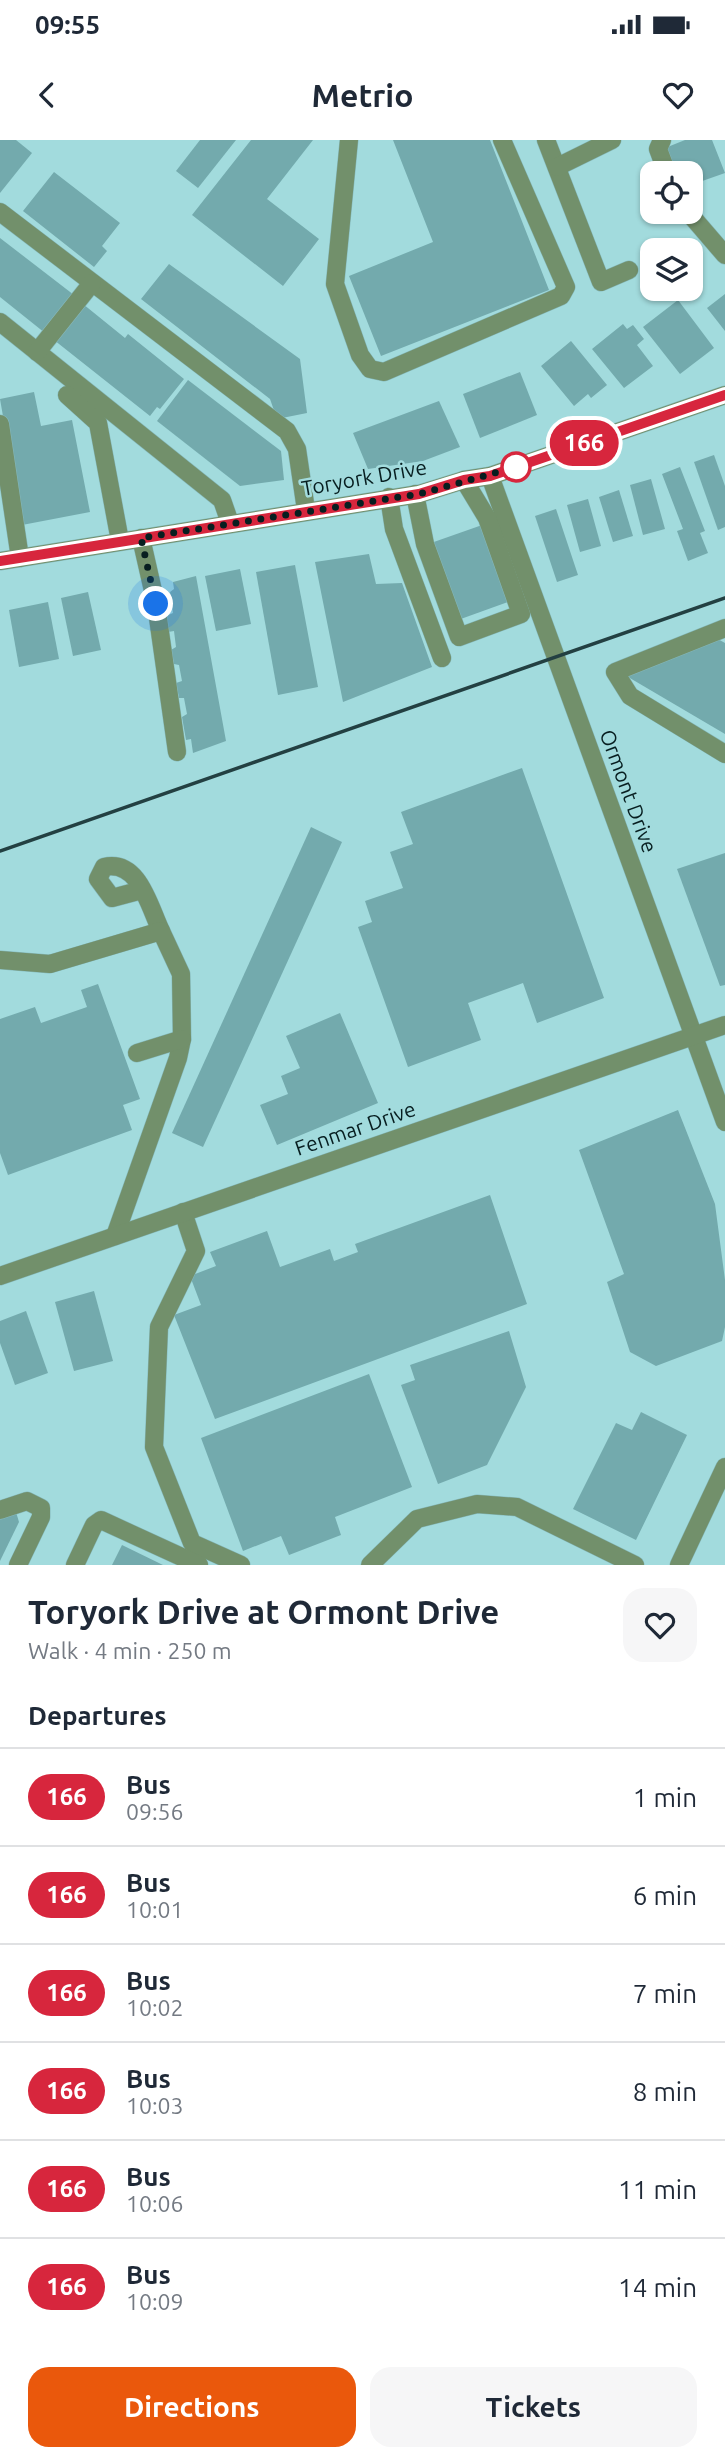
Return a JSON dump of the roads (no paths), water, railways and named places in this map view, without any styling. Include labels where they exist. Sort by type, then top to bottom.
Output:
[{"type":"street","points":[[349,140],[335,284],[360,355],[370,369],[384,372],[561,296],[566,287],[502,140]]},
{"type":"street","points":[[546,140],[601,282],[629,270]]},
{"type":"street","points":[[556,167],[612,140]]},
{"type":"street","points":[[662,140],[658,149],[662,161]]},
{"type":"street","points":[[0,212],[292,436],[297,449],[306,510]]},
{"type":"street","points":[[698,224],[725,255]]},
{"type":"street","points":[[37,352],[92,282]]},
{"type":"street","points":[[0,322],[222,500],[230,523]]},
{"type":"street","points":[[67,395],[98,423],[120,541]]},
{"type":"street","name":"Toryork Drive","points":[[0,561],[389,496],[415,494],[464,480],[490,476],[725,395]]},
{"type":"street","points":[[0,424],[20,558]]},
{"type":"street","name":"Ormont Drive","points":[[490,476],[725,1122]]},
{"type":"street","points":[[415,494],[425,544],[458,638],[521,614],[486,518],[464,480]]},
{"type":"street","points":[[389,496],[394,529],[442,658]]},
{"type":"street","points":[[141,538],[156,604],[177,752]]},
{"type":"street","points":[[725,628],[615,673],[630,696],[725,754]]},
{"type":"street","points":[[115,1236],[182,1039],[181,974],[142,890]]},
{"type":"street","points":[[0,960],[50,964],[161,931]]},
{"type":"street","name":"Fenmar Drive","points":[[0,1276],[725,1025]]},
{"type":"street","points":[[137,1054],[182,1039]]},
{"type":"street","points":[[183,1212],[196,1251],[159,1327],[154,1447],[192,1543],[241,1565]]},
{"type":"street","points":[[679,1565],[725,1467]]},
{"type":"street","points":[[0,1510],[27,1501],[37,1503],[41,1508],[41,1517],[18,1565]]},
{"type":"street","points":[[370,1565],[417,1519],[477,1504],[517,1507],[635,1565]]},
{"type":"street","points":[[75,1565],[94,1525],[101,1520],[199,1565]]},
{"type":"railway","points":[[0,851],[725,598]]}]
